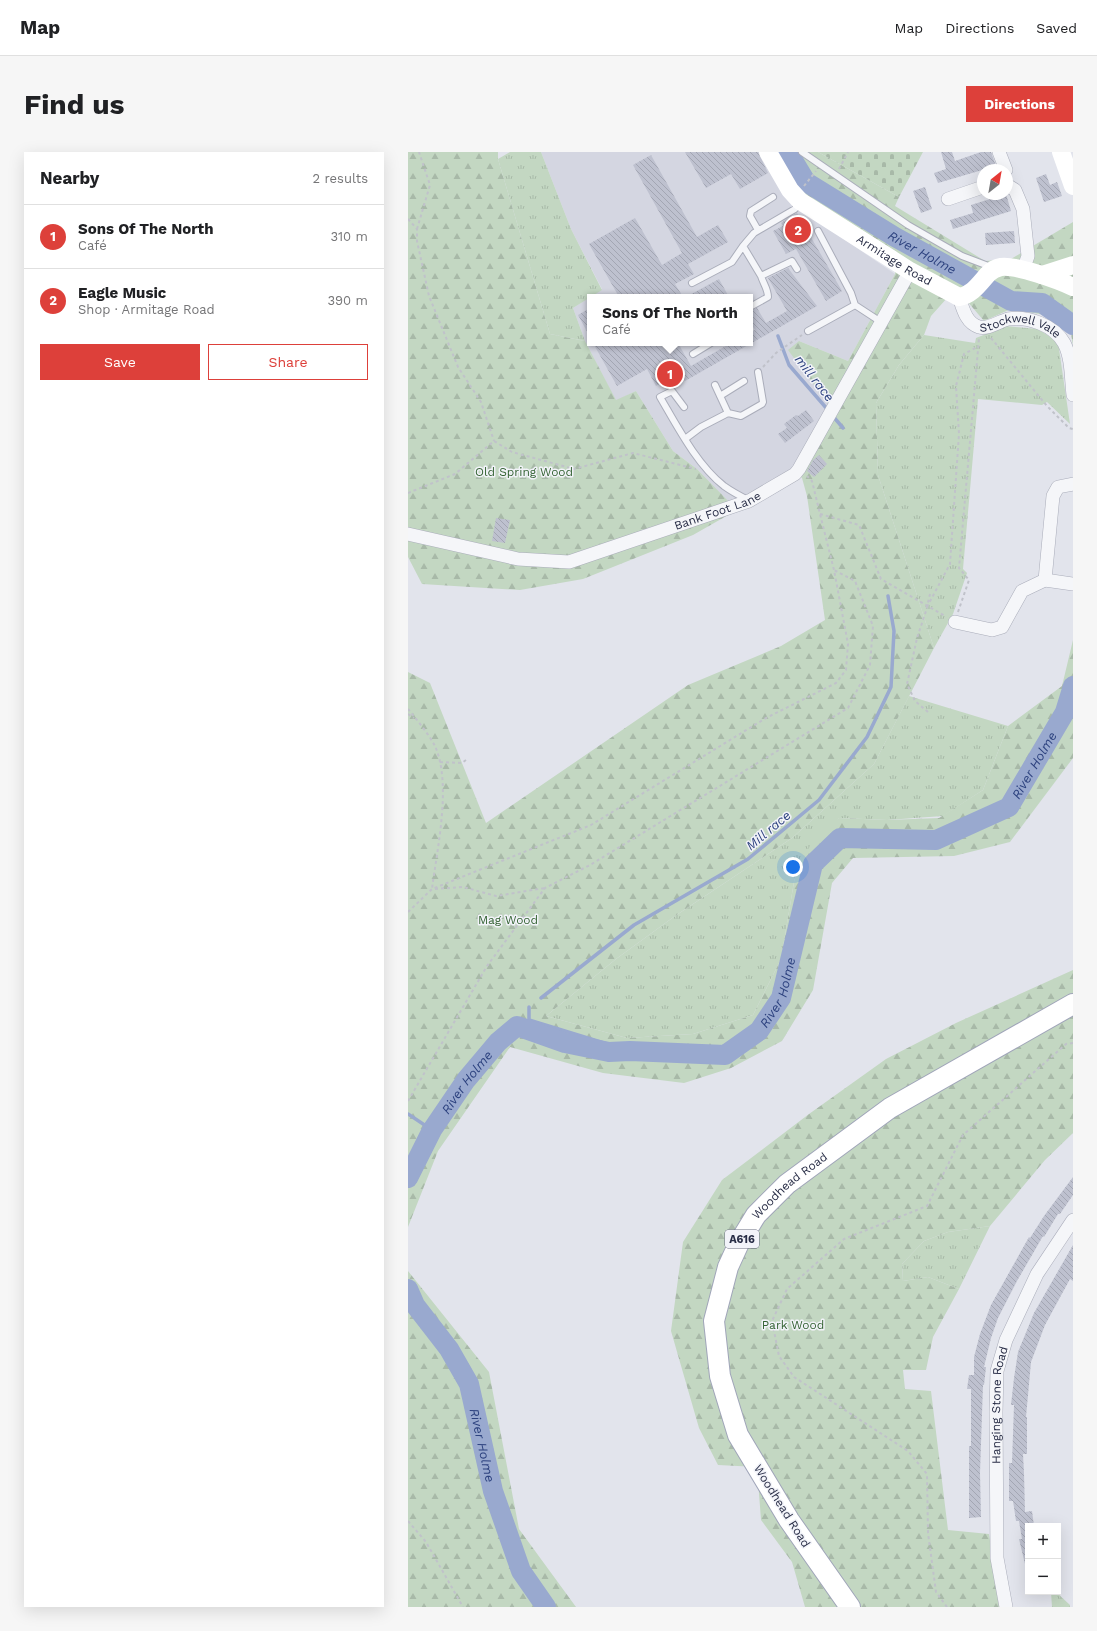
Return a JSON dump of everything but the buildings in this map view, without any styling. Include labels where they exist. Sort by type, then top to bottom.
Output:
[{"type":"main road","name":"Armitage Road","points":[[768,152],[790,190],[797,198],[910,271],[965,295]]},
{"type":"main road","points":[[1061,152],[1073,186]]},
{"type":"main road","points":[[1042,275],[1073,265]]},
{"type":"main road","points":[[965,295],[992,271],[1010,267],[1042,275],[1073,287]]},
{"type":"main road","name":"Woodhead Road","points":[[850,1607],[789,1520],[738,1435],[720,1376],[714,1321],[728,1267],[739,1243],[756,1215],[786,1184],[890,1108],[1073,1004]]},
{"type":"street","points":[[999,152],[1004,164]]},
{"type":"street","points":[[948,199],[977,189]]},
{"type":"street","points":[[1013,189],[1015,190],[1023,209],[1028,256],[1023,270]]},
{"type":"street","name":"Bank Foot Lane","points":[[408,534],[518,559],[569,562],[749,501],[795,474],[800,469],[834,405],[910,271]]},
{"type":"street","name":"Stockwell Vale","points":[[965,295],[967,318],[981,328],[1008,319],[1026,318],[1042,324],[1057,334],[1065,344],[1069,360],[1073,395]]},
{"type":"street","points":[[1045,580],[1053,496],[1058,487],[1073,484]]},
{"type":"street","points":[[955,622],[992,630],[1002,627],[1022,591],[1031,585],[1045,580],[1073,584]]},
{"type":"street","name":"Hanging Stone Road","points":[[1006,1607],[996,1558],[997,1371],[1006,1340],[1037,1274],[1073,1220]]},
{"type":"lane","points":[[802,152],[835,176],[915,229],[992,271]]},
{"type":"lane","points":[[758,230],[750,216],[751,211],[773,197]]},
{"type":"lane","points":[[692,283],[732,262],[754,233],[795,209],[797,198]]},
{"type":"lane","points":[[818,231],[851,294],[855,305],[881,322]]},
{"type":"lane","points":[[743,246],[761,276],[763,284],[768,292],[768,297],[753,305]]},
{"type":"lane","points":[[761,276],[792,261],[797,269]]},
{"type":"lane","points":[[808,331],[855,305]]},
{"type":"lane","points":[[693,354],[706,346]]},
{"type":"lane","points":[[685,440],[701,428],[728,413],[741,416],[763,402],[758,372]]},
{"type":"lane","points":[[720,396],[744,381]]},
{"type":"lane","points":[[715,385],[728,413]]},
{"type":"lane","points":[[684,407],[672,391],[660,397],[685,440],[704,465],[723,485],[749,501]]},
{"type":"path","points":[[419,152],[430,185],[417,229],[417,241],[429,296],[458,367],[481,402],[494,441],[512,452],[574,469],[633,453],[697,469],[704,465]]},
{"type":"path","points":[[835,176],[848,152]]},
{"type":"path","points":[[797,198],[821,166]]},
{"type":"path","points":[[408,219],[417,229]]},
{"type":"path","points":[[820,514],[859,525],[881,579],[955,622],[969,580],[959,568],[981,328]]},
{"type":"path","points":[[981,328],[1047,406],[1069,428],[1073,429]]},
{"type":"path","points":[[758,372],[776,353],[808,331]]},
{"type":"path","points":[[927,606],[950,564],[959,434],[956,386],[964,354],[979,346]]},
{"type":"path","points":[[408,493],[455,474],[494,441]]},
{"type":"path","points":[[408,912],[432,889],[591,825],[766,718],[836,683],[846,670],[848,644],[834,570],[812,481],[800,469]]},
{"type":"path","points":[[432,889],[463,887],[496,896],[544,888],[590,865],[848,708],[870,665],[873,626],[855,581],[834,570]]},
{"type":"path","points":[[928,712],[915,701],[907,684],[917,638],[930,594]]},
{"type":"path","points":[[408,709],[434,746],[440,762],[443,797],[432,889]]},
{"type":"path","points":[[408,714],[416,720]]},
{"type":"path","points":[[440,762],[462,762],[466,760]]},
{"type":"path","points":[[408,1101],[487,966],[544,888]]},
{"type":"path","points":[[947,1607],[936,1592],[928,1533],[927,1474],[908,1451],[794,1377],[779,1356],[772,1321],[787,1289],[844,1239],[927,1206],[963,1135],[1066,1044],[1073,1043]]},
{"type":"path","points":[[408,1521],[426,1542],[463,1607]]},
{"type":"shaded area","points":[[541,152],[763,152],[797,207],[895,274],[848,361],[799,341],[829,405],[793,470],[731,504],[697,469],[673,451],[636,391],[616,401],[588,346],[753,346],[753,294],[594,294],[602,289],[571,229]]},
{"type":"shaded area","points":[[587,299],[587,345],[585,341],[573,308]]},
{"type":"green space","name":"Old Spring Wood","points":[[408,152],[498,152],[498,159],[550,334],[585,341],[616,400],[636,391],[673,451],[697,469],[737,510],[693,535],[583,579],[520,590],[422,584],[408,557]]},
{"type":"green space","points":[[510,152],[541,152],[571,229],[602,290],[596,294],[587,294],[587,299],[573,308],[585,341],[550,334],[498,159]]},
{"type":"green space","name":"Mag Wood","points":[[780,152],[818,152],[899,197],[895,206],[985,261],[1011,259],[1073,222],[1073,345],[1071,334],[1045,315],[1011,309],[984,321],[956,288],[931,316],[924,335],[899,365],[876,403],[878,475],[934,648],[874,764],[792,838],[675,916],[616,959],[546,1016],[627,1038],[693,1034],[753,1015],[781,959],[795,876],[814,838],[839,818],[887,820],[939,818],[983,790],[1008,726],[1062,686],[1073,640],[1073,758],[1010,842],[954,856],[853,858],[832,883],[813,990],[782,1041],[731,1068],[684,1083],[603,1073],[510,1047],[438,1151],[408,1227],[408,672],[430,683],[486,823],[688,685],[781,646],[825,620],[807,496],[802,478],[793,470],[829,405],[788,350],[799,341],[848,361],[895,274],[897,252],[804,194]]},
{"type":"green space","points":[[818,152],[923,152],[899,197]]},
{"type":"green space","points":[[1006,326],[1038,329],[1058,342],[1070,424],[1047,402],[1042,405],[978,399],[963,569],[967,573],[953,614],[934,648],[878,475],[876,403],[899,365],[924,335],[975,343],[976,338]]},
{"type":"green space","points":[[909,696],[1008,726],[983,790],[943,816],[887,820],[839,818],[795,876],[781,959],[753,1015],[693,1034],[627,1038],[546,1016],[616,959],[675,916],[792,838],[874,764]]},
{"type":"green space","name":"Park Wood","points":[[1073,970],[1073,1133],[1045,1160],[990,1226],[948,1232],[924,1241],[902,1264],[903,1281],[928,1277],[959,1289],[933,1337],[926,1370],[903,1370],[905,1389],[931,1391],[948,1530],[989,1534],[1000,1607],[805,1607],[792,1562],[761,1520],[757,1467],[718,1465],[699,1428],[671,1331],[683,1242],[722,1180],[809,1114],[886,1059],[956,1023]]},
{"type":"green space","points":[[990,1226],[959,1289],[928,1277],[903,1281],[902,1264],[924,1241],[948,1232]]},
{"type":"green space","points":[[408,1271],[489,1372],[519,1529],[576,1607],[408,1607]]},
{"type":"green space","points":[[1051,1595],[1059,1595],[1070,1605],[1070,1607],[1052,1607]]},
{"type":"waterway","name":"River Holme","points":[[788,152],[806,182],[895,237],[1011,301],[1042,303],[1073,325]]},
{"type":"waterway","name":"mill race","points":[[778,336],[789,365],[828,410]]},
{"type":"waterway","name":"mill race","points":[[832,415],[843,428]]},
{"type":"waterway","name":"Mill race","points":[[541,998],[634,925],[748,859],[819,800],[867,737],[891,687],[894,631],[888,596]]},
{"type":"waterway","name":"River Holme","points":[[408,1178],[432,1130],[466,1080],[498,1042],[517,1026],[565,1043],[609,1052],[630,1051],[725,1055],[759,1031],[781,998],[813,864],[840,838],[936,840],[1009,807],[1065,712],[1073,686]]},
{"type":"waterway","name":"Mill race","points":[[529,1007],[529,1020],[630,1051]]},
{"type":"waterway","points":[[408,1114],[432,1130]]},
{"type":"waterway","name":"River Holme","points":[[408,1289],[415,1305],[449,1349],[469,1384],[493,1491],[521,1571],[546,1607]]},
{"type":"place","name":"Eagle Music","points":[[798,230]]},
{"type":"place","name":"Sons Of The North","points":[[670,374]]}]
